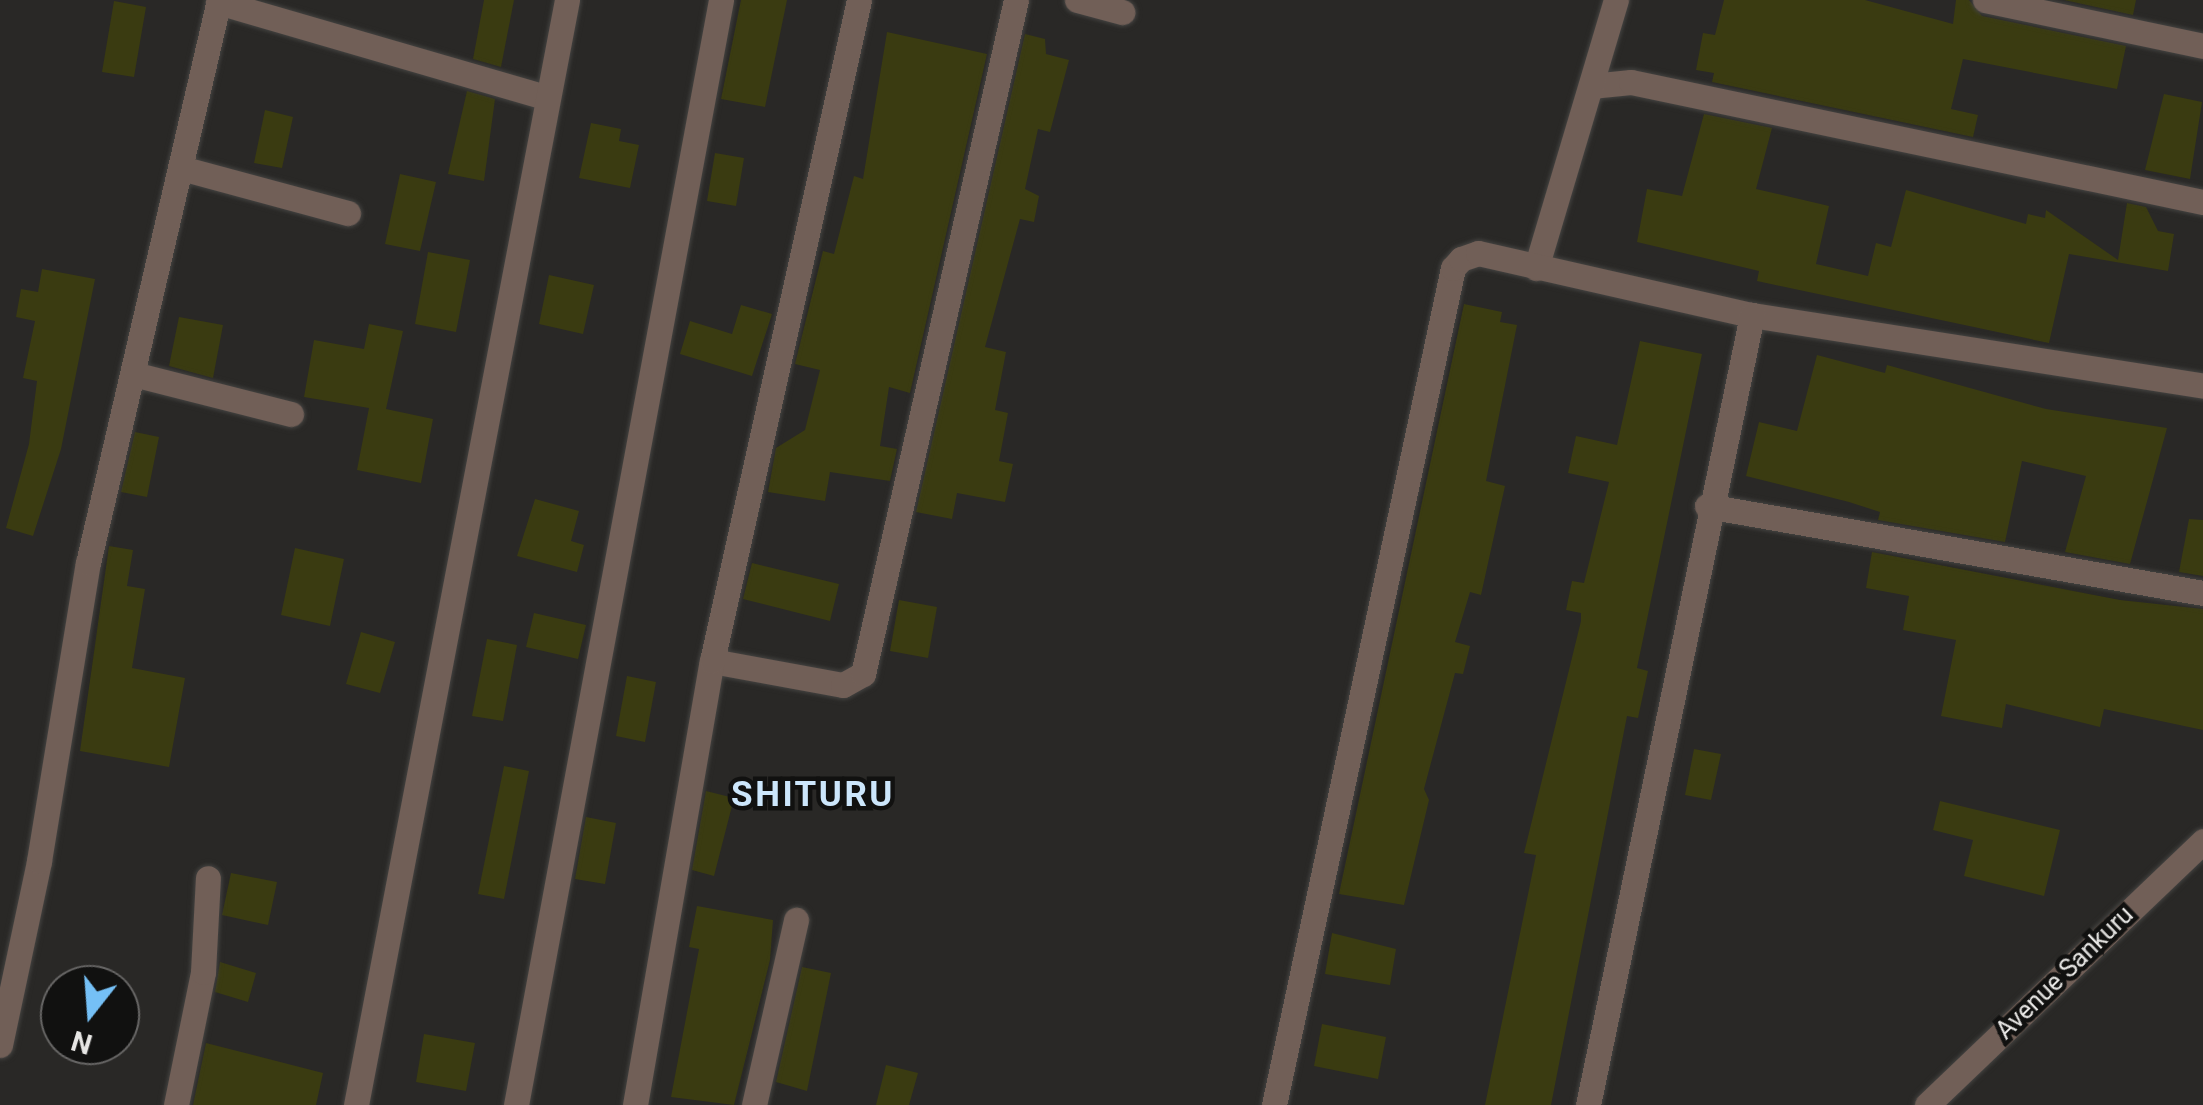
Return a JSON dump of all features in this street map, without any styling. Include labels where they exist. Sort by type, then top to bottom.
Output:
[{"type":"street","points":[[356,1105],[567,0]]},
{"type":"street","points":[[516,1105],[720,0]]},
{"type":"street","points":[[635,1105],[712,660],[860,0]]},
{"type":"street","points":[[712,660],[843,685],[863,674],[1016,0]]},
{"type":"street","points":[[1077,0],[1122,12]]},
{"type":"street","points":[[1536,268],[1616,0]]},
{"type":"street","points":[[1984,0],[2203,46]]},
{"type":"street","points":[[0,1045],[40,861],[88,564],[218,1],[546,97]]},
{"type":"street","points":[[1591,86],[1631,82],[2203,202]]},
{"type":"street","points":[[181,168],[348,212]]},
{"type":"street","points":[[1274,1105],[1453,268],[1478,253],[1752,315],[2203,386]]},
{"type":"street","points":[[1588,1105],[1708,506],[1752,315]]},
{"type":"street","points":[[133,374],[291,414]]},
{"type":"street","points":[[1708,506],[2203,593]]},
{"type":"street","name":"Avenue Sankuru","points":[[1927,1105],[2203,841]]},
{"type":"street","points":[[176,1105],[203,972],[208,878]]},
{"type":"street","points":[[754,1105],[796,920]]},
{"type":"building","points":[[484,0],[514,0],[501,67],[473,59]]},
{"type":"building","points":[[741,0],[787,0],[765,107],[721,99]]},
{"type":"building","points":[[1724,0],[1865,0],[1953,24],[1956,0],[1969,0],[1982,16],[2126,46],[2117,89],[1963,59],[1951,109],[1978,115],[1973,137],[1712,82],[1714,73],[1696,70],[1703,33],[1715,35]]},
{"type":"building","points":[[2064,0],[2136,0],[2133,15]]},
{"type":"building","points":[[114,1],[146,7],[134,77],[102,72]]},
{"type":"building","points":[[887,32],[987,54],[910,393],[889,387],[880,446],[897,449],[890,481],[830,472],[825,501],[768,492],[776,448],[805,430],[820,370],[795,364],[823,251],[834,254],[854,176],[863,179]]},
{"type":"building","points":[[1025,34],[1045,39],[1046,54],[1069,60],[1050,132],[1038,129],[1025,189],[1039,196],[1034,222],[1020,219],[985,347],[1006,352],[995,410],[1008,413],[999,461],[1013,464],[1005,502],[957,493],[952,519],[916,512]]},
{"type":"building","points":[[467,91],[495,99],[484,181],[448,174]]},
{"type":"building","points":[[2164,94],[2202,102],[2190,179],[2145,170]]},
{"type":"building","points":[[265,110],[293,117],[282,168],[254,163]]},
{"type":"building","points":[[1704,114],[1772,128],[1756,189],[1829,206],[1816,264],[1868,276],[1876,243],[1891,247],[1906,190],[2026,224],[2028,214],[2045,218],[2046,210],[2118,260],[2127,203],[2146,207],[2158,231],[2174,234],[2168,271],[2069,254],[2049,343],[1757,281],[1759,271],[1637,242],[1647,189],[1682,196]]},
{"type":"building","points":[[591,123],[621,129],[619,141],[639,145],[630,188],[579,178]]},
{"type":"building","points":[[715,153],[744,158],[736,206],[707,201]]},
{"type":"building","points":[[400,174],[436,182],[420,251],[385,244]]},
{"type":"building","points":[[428,252],[470,260],[456,332],[415,324]]},
{"type":"building","points":[[42,269],[95,279],[61,449],[33,536],[6,528],[29,444],[37,381],[23,378],[35,321],[16,317],[21,289],[38,292]]},
{"type":"building","points":[[549,275],[594,285],[583,334],[539,324]]},
{"type":"building","points":[[1464,304],[1502,312],[1500,322],[1517,325],[1486,481],[1505,486],[1481,595],[1470,592],[1455,642],[1470,646],[1463,674],[1455,673],[1424,789],[1429,800],[1404,905],[1339,894]]},
{"type":"building","points":[[741,305],[772,314],[752,376],[680,354],[690,321],[732,334]]},
{"type":"building","points":[[179,317],[223,325],[213,378],[169,366]]},
{"type":"building","points":[[369,324],[403,331],[386,409],[433,419],[421,483],[357,470],[369,408],[304,397],[314,340],[364,349]]},
{"type":"building","points":[[1640,341],[1702,354],[1637,668],[1648,671],[1638,718],[1627,716],[1551,1105],[1485,1105],[1536,855],[1524,853],[1581,621],[1581,613],[1566,610],[1572,581],[1584,583],[1609,482],[1568,473],[1576,436],[1617,445]]},
{"type":"building","points":[[1817,355],[1885,373],[1887,365],[2046,409],[2167,428],[2130,564],[2065,552],[2086,476],[2022,461],[2005,542],[1878,520],[1880,512],[1746,476],[1759,422],[1797,431]]},
{"type":"building","points":[[135,432],[159,437],[147,497],[121,492]]},
{"type":"building","points":[[535,499],[579,511],[571,541],[584,545],[577,572],[517,556]]},
{"type":"building","points":[[2189,519],[2203,520],[2203,576],[2179,572]]},
{"type":"building","points":[[109,546],[133,550],[127,586],[145,589],[132,668],[185,678],[169,767],[80,751]]},
{"type":"building","points":[[295,548],[344,559],[330,626],[281,615]]},
{"type":"building","points":[[1872,552],[2120,600],[2203,609],[2203,730],[2104,709],[2100,727],[2006,704],[2002,728],[1941,716],[1956,640],[1903,630],[1909,596],[1866,588]]},
{"type":"building","points":[[752,563],[839,584],[830,621],[743,599]]},
{"type":"building","points":[[899,600],[937,607],[928,658],[890,651]]},
{"type":"building","points":[[534,613],[586,625],[578,659],[526,647]]},
{"type":"building","points":[[361,632],[395,642],[380,693],[346,684]]},
{"type":"building","points":[[487,639],[517,645],[503,721],[472,716]]},
{"type":"building","points":[[627,676],[656,682],[645,742],[616,736]]},
{"type":"building","points":[[1694,749],[1721,754],[1711,800],[1685,795]]},
{"type":"building","points":[[504,766],[529,771],[504,899],[478,894]]},
{"type":"building","points":[[706,791],[734,798],[714,876],[692,870]]},
{"type":"building","points":[[1940,801],[2060,830],[2044,896],[1964,876],[1973,840],[1933,830]]},
{"type":"building","points":[[586,817],[616,823],[605,884],[575,879]]},
{"type":"building","points":[[231,873],[277,882],[268,925],[222,915]]},
{"type":"building","points":[[697,906],[773,920],[770,960],[734,1105],[671,1097],[699,949],[689,947]]},
{"type":"building","points":[[1332,933],[1396,949],[1390,985],[1325,974]]},
{"type":"building","points":[[220,962],[256,973],[248,1002],[215,992]]},
{"type":"building","points":[[802,967],[831,973],[807,1091],[776,1082]]},
{"type":"building","points":[[1322,1024],[1386,1037],[1378,1079],[1314,1066]]},
{"type":"building","points":[[424,1034],[475,1043],[466,1091],[416,1082]]},
{"type":"building","points":[[206,1043],[323,1073],[316,1105],[193,1105]]},
{"type":"building","points":[[886,1065],[918,1073],[909,1105],[876,1105]]},
{"type":"district","name":"SHITURU","points":[[813,795]]}]
